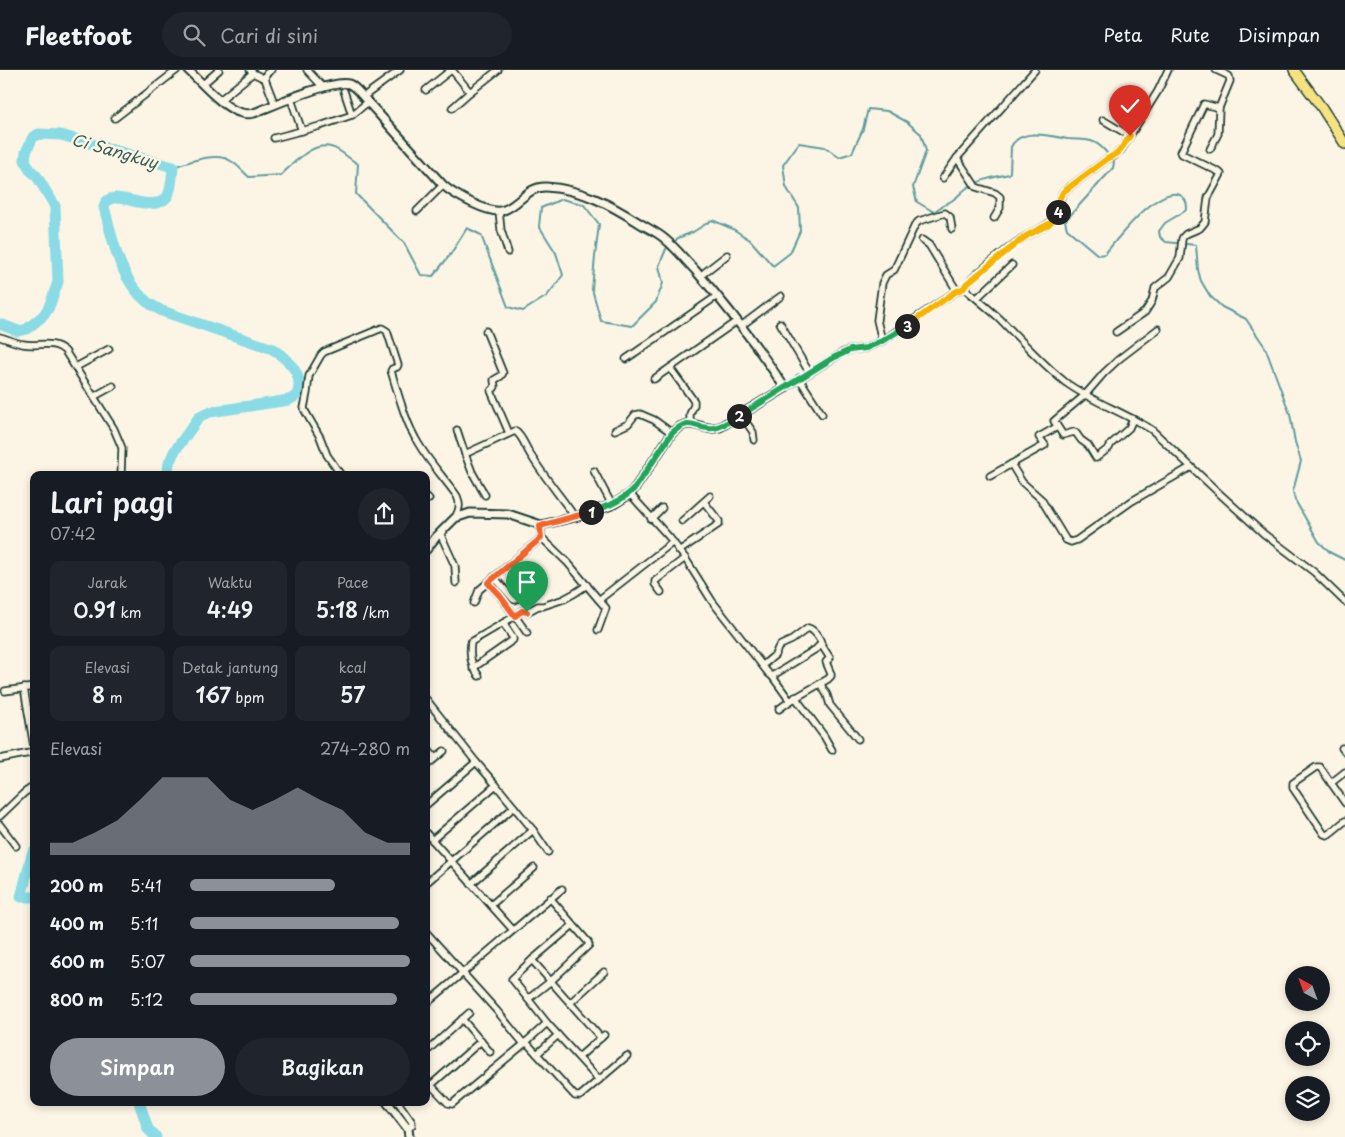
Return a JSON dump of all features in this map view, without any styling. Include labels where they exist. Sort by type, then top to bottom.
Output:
[{"type":"main road","points":[[1294,70],[1345,144]]},
{"type":"street","points":[[115,118],[177,70]]},
{"type":"street","points":[[188,70],[220,100],[243,114],[254,114],[322,87],[348,84],[354,87],[443,185],[463,198],[486,208],[499,211],[508,208],[534,189],[544,187],[587,195],[603,201],[664,238],[674,247],[717,296],[785,388]]},
{"type":"street","points":[[203,84],[219,70]]},
{"type":"street","points":[[265,79],[266,74],[271,70]]},
{"type":"street","points":[[307,70],[322,87]]},
{"type":"street","points":[[274,138],[320,126],[352,115],[400,70]]},
{"type":"street","points":[[426,90],[452,70],[470,92]]},
{"type":"street","points":[[452,108],[498,70]]},
{"type":"street","points":[[943,178],[957,158],[1035,70]]},
{"type":"street","points":[[455,518],[470,513],[508,514],[540,526],[612,505],[630,494],[672,433],[679,426],[688,424],[708,428],[720,427],[842,353],[866,348],[882,341],[964,288],[966,284],[1013,246],[1028,235],[1049,224],[1056,217],[1060,209],[1060,198],[1063,192],[1120,150],[1158,91],[1168,70]]},
{"type":"street","points":[[1210,149],[1218,134],[1219,108],[1230,81],[1229,76],[1216,70]]},
{"type":"street","points":[[220,100],[252,72],[265,79],[276,105]]},
{"type":"street","points":[[344,90],[352,115]]},
{"type":"street","points":[[291,99],[302,131]]},
{"type":"street","points":[[1116,332],[1137,318],[1148,307],[1155,288],[1169,277],[1178,262],[1181,242],[1186,234],[1200,228],[1206,222],[1208,198],[1221,174],[1181,152],[1204,104],[1219,108]]},
{"type":"street","points":[[1103,120],[1130,136]]},
{"type":"street","points":[[957,158],[977,188],[1000,197],[1000,208],[994,218]]},
{"type":"street","points":[[417,212],[443,185]]},
{"type":"street","points":[[499,211],[501,230],[508,252]]},
{"type":"street","points":[[882,341],[877,320],[882,283],[886,275],[894,270],[915,225],[919,221],[945,213],[950,217],[952,229]]},
{"type":"street","points":[[922,240],[929,245],[957,291]]},
{"type":"street","points":[[700,276],[727,255]]},
{"type":"street","points":[[976,298],[1012,264]]},
{"type":"street","points":[[964,288],[1067,384],[1152,430],[1264,534],[1314,572],[1345,602]]},
{"type":"street","points":[[626,359],[717,296]]},
{"type":"street","points":[[654,379],[781,296]]},
{"type":"street","points":[[780,322],[809,372]]},
{"type":"street","points":[[338,471],[327,455],[320,437],[305,411],[304,404],[309,376],[324,352],[382,328],[387,332],[398,365],[397,368],[391,371],[407,420],[420,446],[458,496],[459,500],[459,509],[455,518],[430,545]]},
{"type":"street","points":[[1134,419],[1129,428],[1096,458],[1088,445],[1076,433],[1063,435],[1054,422],[1055,419],[1085,395],[1119,359],[1158,329]]},
{"type":"street","points":[[486,331],[503,373],[494,380],[495,387],[491,391],[509,433]]},
{"type":"street","points":[[0,337],[25,345],[49,343],[65,351],[114,429],[122,448],[120,471]]},
{"type":"street","points":[[76,368],[108,349]]},
{"type":"street","points":[[670,368],[694,401],[688,424]]},
{"type":"street","points":[[799,378],[822,414]]},
{"type":"street","points":[[95,396],[113,386]]},
{"type":"street","points":[[615,430],[628,424],[640,414],[654,420],[672,433]]},
{"type":"street","points":[[741,415],[753,432],[754,440]]},
{"type":"street","points":[[990,476],[1045,446],[1039,437],[1057,427]]},
{"type":"street","points":[[457,430],[472,472],[485,495]]},
{"type":"street","points":[[465,454],[515,431],[540,470],[575,517]]},
{"type":"street","points":[[1011,464],[1022,482],[1041,499],[1066,540],[1070,542],[1078,540],[1132,501],[1191,466]]},
{"type":"street","points":[[594,471],[612,505]]},
{"type":"street","points":[[630,494],[673,542],[712,602],[770,674],[824,736],[832,750]]},
{"type":"street","points":[[682,521],[710,496]]},
{"type":"street","points":[[678,551],[719,522],[704,502]]},
{"type":"street","points":[[651,518],[662,508]]},
{"type":"street","points":[[540,526],[541,537],[568,563],[606,608],[598,630]]},
{"type":"street","points":[[440,533],[455,566],[456,583]]},
{"type":"street","points":[[474,602],[476,594],[541,537]]},
{"type":"street","points":[[600,600],[673,542]]},
{"type":"street","points":[[661,592],[655,581],[684,558]]},
{"type":"street","points":[[494,577],[513,600],[524,594]]},
{"type":"street","points":[[488,583],[527,632]]},
{"type":"street","points":[[479,676],[473,668],[470,659],[471,642],[522,611],[527,612],[538,606],[564,599],[587,585]]},
{"type":"street","points":[[473,668],[513,640],[503,624]]},
{"type":"street","points":[[763,665],[775,655],[781,645],[792,640],[808,628],[811,628],[821,640],[821,644],[830,658],[826,663],[830,669],[831,676],[779,709]]},
{"type":"street","points":[[772,676],[821,644]]},
{"type":"street","points":[[820,683],[830,705],[858,739]]},
{"type":"street","points":[[5,691],[30,687]]},
{"type":"street","points":[[24,688],[30,724]]},
{"type":"street","points":[[430,705],[533,830],[548,852]]},
{"type":"street","points":[[430,762],[444,751]]},
{"type":"street","points":[[430,752],[435,758]]},
{"type":"street","points":[[0,759],[30,753]]},
{"type":"street","points":[[430,802],[476,762]]},
{"type":"street","points":[[1345,803],[1318,766],[1295,780],[1292,785],[1324,834],[1329,834],[1345,821]]},
{"type":"street","points":[[1331,783],[1345,772]]},
{"type":"street","points":[[432,840],[496,785]]},
{"type":"street","points":[[0,816],[30,789]]},
{"type":"street","points":[[430,879],[514,807]]},
{"type":"street","points":[[0,825],[16,846]]},
{"type":"street","points":[[471,884],[533,830]]},
{"type":"street","points":[[430,838],[513,930]]},
{"type":"street","points":[[490,905],[534,868]]},
{"type":"street","points":[[430,1000],[562,889]]},
{"type":"street","points":[[528,999],[589,947],[588,942],[550,898]]},
{"type":"street","points":[[573,925],[512,980],[547,1023],[599,1080]]},
{"type":"street","points":[[430,936],[575,1096],[580,1096],[627,1056]]},
{"type":"street","points":[[532,960],[570,1004],[602,1036],[579,1057]]},
{"type":"street","points":[[570,1004],[604,972]]},
{"type":"street","points":[[430,1048],[469,1013]]},
{"type":"street","points":[[462,1019],[490,1052]]},
{"type":"street","points":[[430,1085],[448,1104],[452,1104],[547,1023]]},
{"type":"street","points":[[537,1054],[558,1035]]},
{"type":"street","points":[[430,1081],[481,1041]]},
{"type":"street","points":[[390,1106],[408,1133],[412,1122],[401,1106]]},
{"type":"waterway","points":[[173,167],[203,158],[218,157],[225,158],[234,163],[249,177],[281,175],[307,152],[322,146],[338,150],[358,164],[356,194],[404,243],[421,275],[433,276],[450,255],[467,228],[481,235],[508,307],[523,311],[547,296],[563,275],[556,253],[539,226],[541,208],[562,199],[584,205],[599,224],[592,289],[601,321],[632,326],[656,302],[663,283],[659,266],[666,249],[678,238],[693,232],[712,220],[733,229],[750,240],[773,266],[790,253],[800,231],[799,208],[786,187],[783,165],[799,143],[825,147],[839,157],[852,153],[863,129],[868,109],[887,111],[907,122],[921,134],[926,151],[913,187],[917,202],[934,212],[972,185],[1009,174],[1011,147],[1021,137],[1037,134],[1095,142],[1114,162],[1113,168],[1065,221],[1067,229],[1098,255],[1105,254],[1128,227],[1161,198],[1171,194],[1180,195],[1183,198],[1187,208],[1165,223],[1159,231],[1160,237],[1166,242],[1196,245],[1201,281],[1210,296],[1222,307],[1246,319],[1265,347],[1290,414],[1295,442],[1301,461],[1293,491],[1295,500],[1319,542],[1331,553],[1345,560]]},
{"type":"waterway","name":"Ci Sangkuy","points":[[0,324],[18,331],[27,329],[44,315],[58,282],[55,206],[25,160],[26,152],[33,137],[39,134],[61,135],[173,167],[169,194],[160,202],[151,204],[114,198],[107,200],[104,207],[118,258],[129,281],[146,301],[162,311],[273,349],[297,373],[299,390],[289,400],[210,412],[200,416],[174,452],[169,463],[168,471]]},
{"type":"waterway","name":"Ci Sangkuy","points":[[30,862],[21,897],[30,897]]},
{"type":"waterway","name":"Ci Sangkuy","points":[[140,1106],[148,1129],[156,1137]]},
{"type":"route","points":[[527,612],[522,611],[515,616],[488,583],[541,538],[540,526],[612,505],[630,494],[672,433],[679,426],[690,424],[708,428],[720,427],[842,353],[866,348],[882,341],[955,292],[964,288],[966,284],[1017,243],[1049,224],[1056,217],[1060,209],[1060,198],[1063,192],[1118,153],[1130,136]]}]
